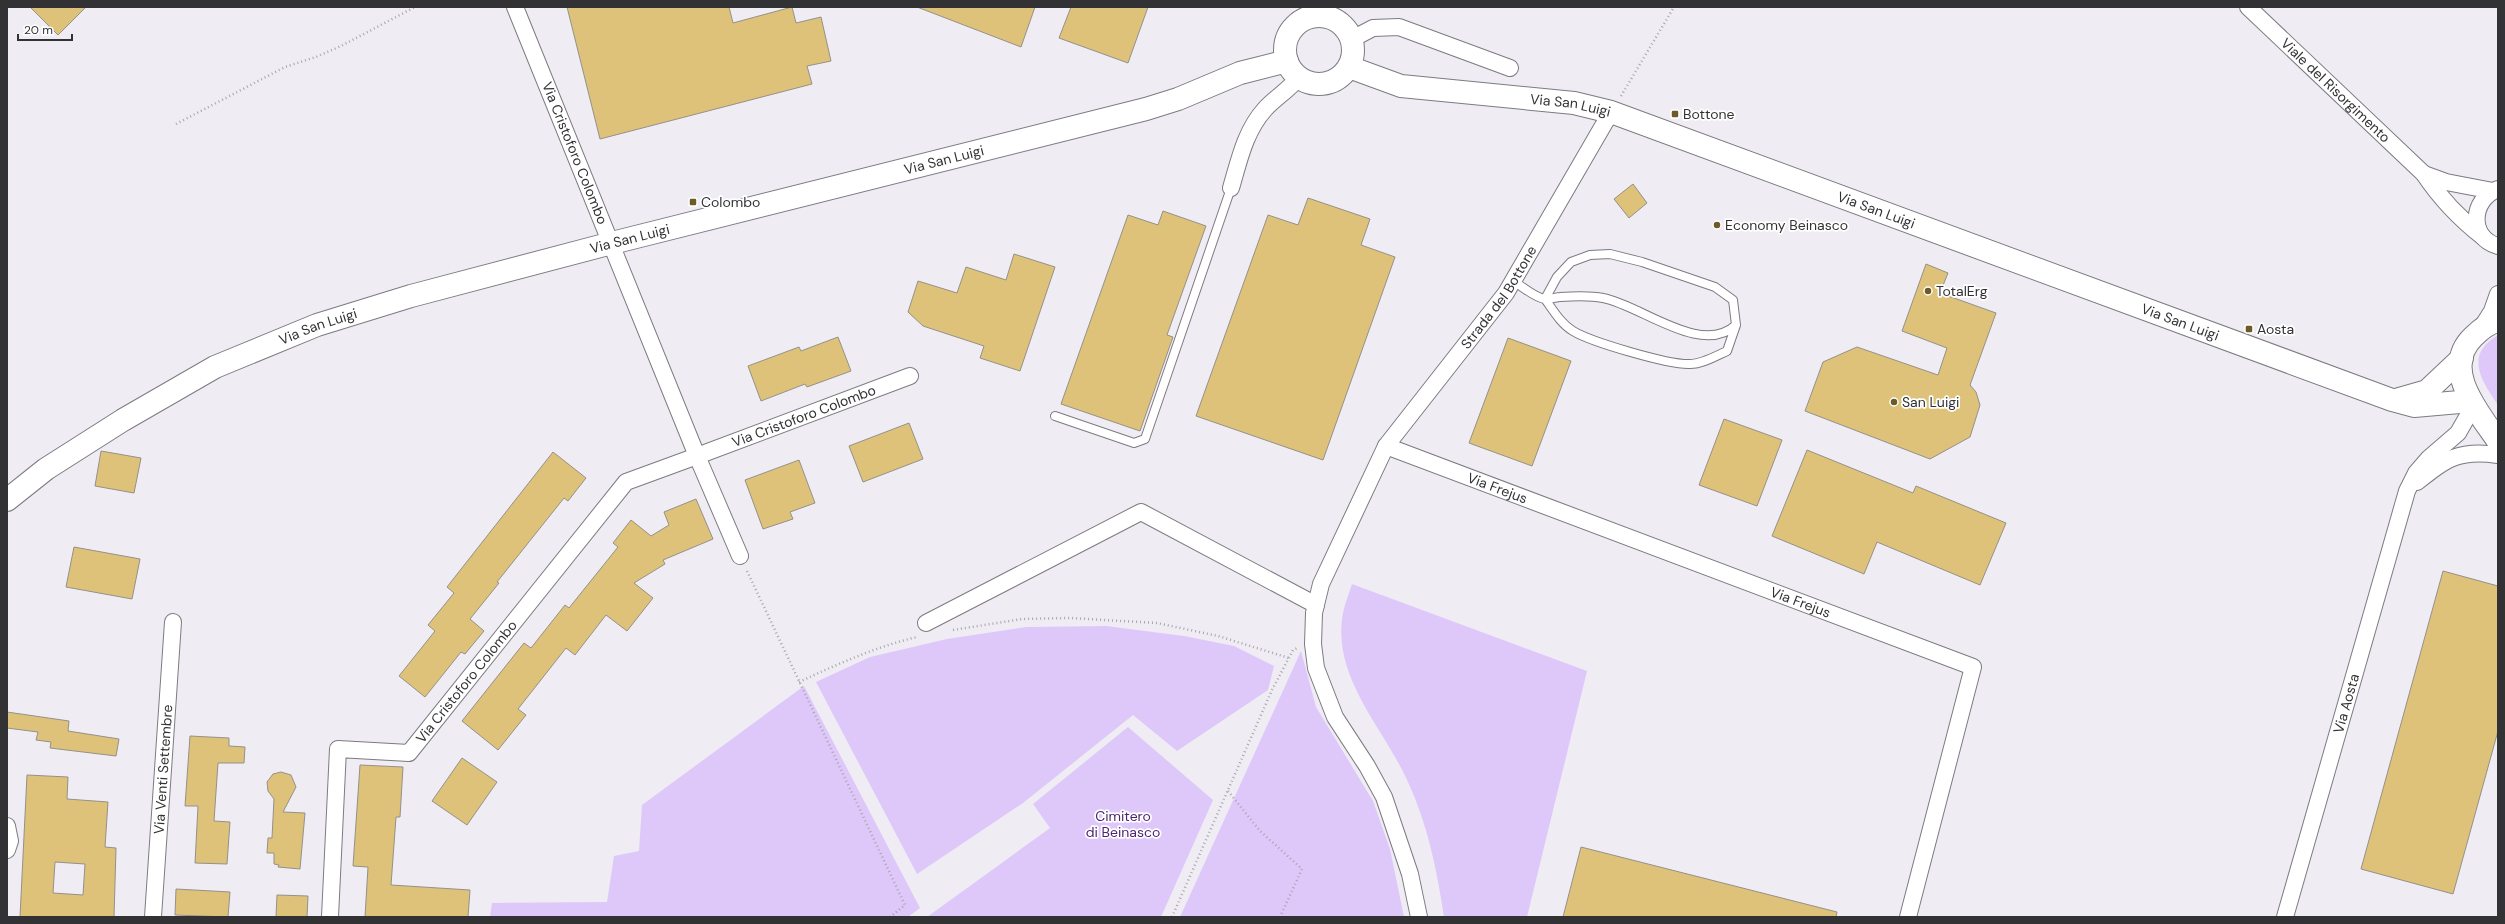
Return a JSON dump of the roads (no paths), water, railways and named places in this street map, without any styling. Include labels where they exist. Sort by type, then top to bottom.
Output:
[{"type":"street","name":"Via Cristoforo Colombo","points":[[515,7],[612,243],[697,456],[740,556]]},
{"type":"street","name":"Viale del Risorgimento","points":[[2248,7],[2424,174],[2436,192],[2468,225],[2494,245]]},
{"type":"street","points":[[1231,188],[1246,138],[1259,116],[1291,88],[1293,69],[1285,46],[1299,13],[1334,19],[1345,27],[1352,39],[1353,55],[1349,67],[1340,77],[1325,83],[1310,83],[1293,69]]},
{"type":"street","points":[[1352,39],[1372,28],[1399,27],[1510,68]]},
{"type":"street","name":"Via San Luigi","points":[[1349,67],[1401,86],[1574,103],[1611,112],[2392,400],[2414,406],[2472,403]]},
{"type":"street","name":"Via San Luigi","points":[[7,500],[46,469],[123,420],[215,367],[317,325],[411,296],[612,243],[1146,110],[1178,99],[1240,73],[1293,69]]},
{"type":"street","name":"Strada del Bottone","points":[[1419,917],[1410,874],[1389,810],[1367,766],[1335,717],[1324,692],[1316,668],[1313,644],[1316,605],[1321,584],[1386,446],[1513,281],[1611,112]]},
{"type":"street","name":"Viale del Risorgimento","points":[[2424,174],[2461,185],[2495,190]]},
{"type":"street","name":"Viale del Risorgimento","points":[[2494,245],[2478,229],[2477,212],[2480,203],[2495,190]]},
{"type":"street","points":[[2498,294],[2492,310],[2489,325],[2470,339],[2462,358],[2462,379],[2472,403],[2498,441]]},
{"type":"street","name":"Via San Luigi","points":[[2392,400],[2408,398],[2427,391],[2462,358]]},
{"type":"street","name":"Via Cristoforo Colombo","points":[[330,917],[338,749],[409,753],[626,482],[910,376]]},
{"type":"street","name":"Via Aosta","points":[[2285,917],[2407,491],[2416,473],[2429,458],[2458,433],[2472,403]]},
{"type":"street","name":"Via Frejus","points":[[1386,446],[1973,667],[1908,917]]},
{"type":"street","points":[[2407,491],[2451,457],[2467,453],[2498,455]]},
{"type":"street","points":[[924,630],[1141,512],[1316,605]]},
{"type":"street","name":"Via Venti Settembre","points":[[153,917],[173,622]]},
{"type":"street","points":[[7,826],[10,841],[7,850]]},
{"type":"lane","points":[[1055,416],[1134,443],[1145,439],[1231,188]]},
{"type":"lane","points":[[1513,281],[1545,299],[1556,316],[1572,331],[1600,343],[1663,360],[1690,364],[1727,351],[1736,325],[1733,300],[1715,287],[1642,262],[1610,254],[1590,255],[1570,262],[1557,277],[1545,299]]},
{"type":"lane","points":[[1545,299],[1568,296],[1602,298],[1621,302],[1685,333],[1727,333],[1736,325]]},
{"type":"place","name":"Bottone","points":[[1675,114]]},
{"type":"place","name":"Colombo","points":[[693,202]]},
{"type":"place","name":"Economy Beinasco","points":[[1717,225]]},
{"type":"place","name":"TotalErg","points":[[1928,291]]},
{"type":"place","name":"Aosta","points":[[2249,329]]},
{"type":"place","name":"San Luigi","points":[[1894,402]]},
{"type":"park label","name":"Cimitero di Beinasco","points":[[1123,824]]}]
